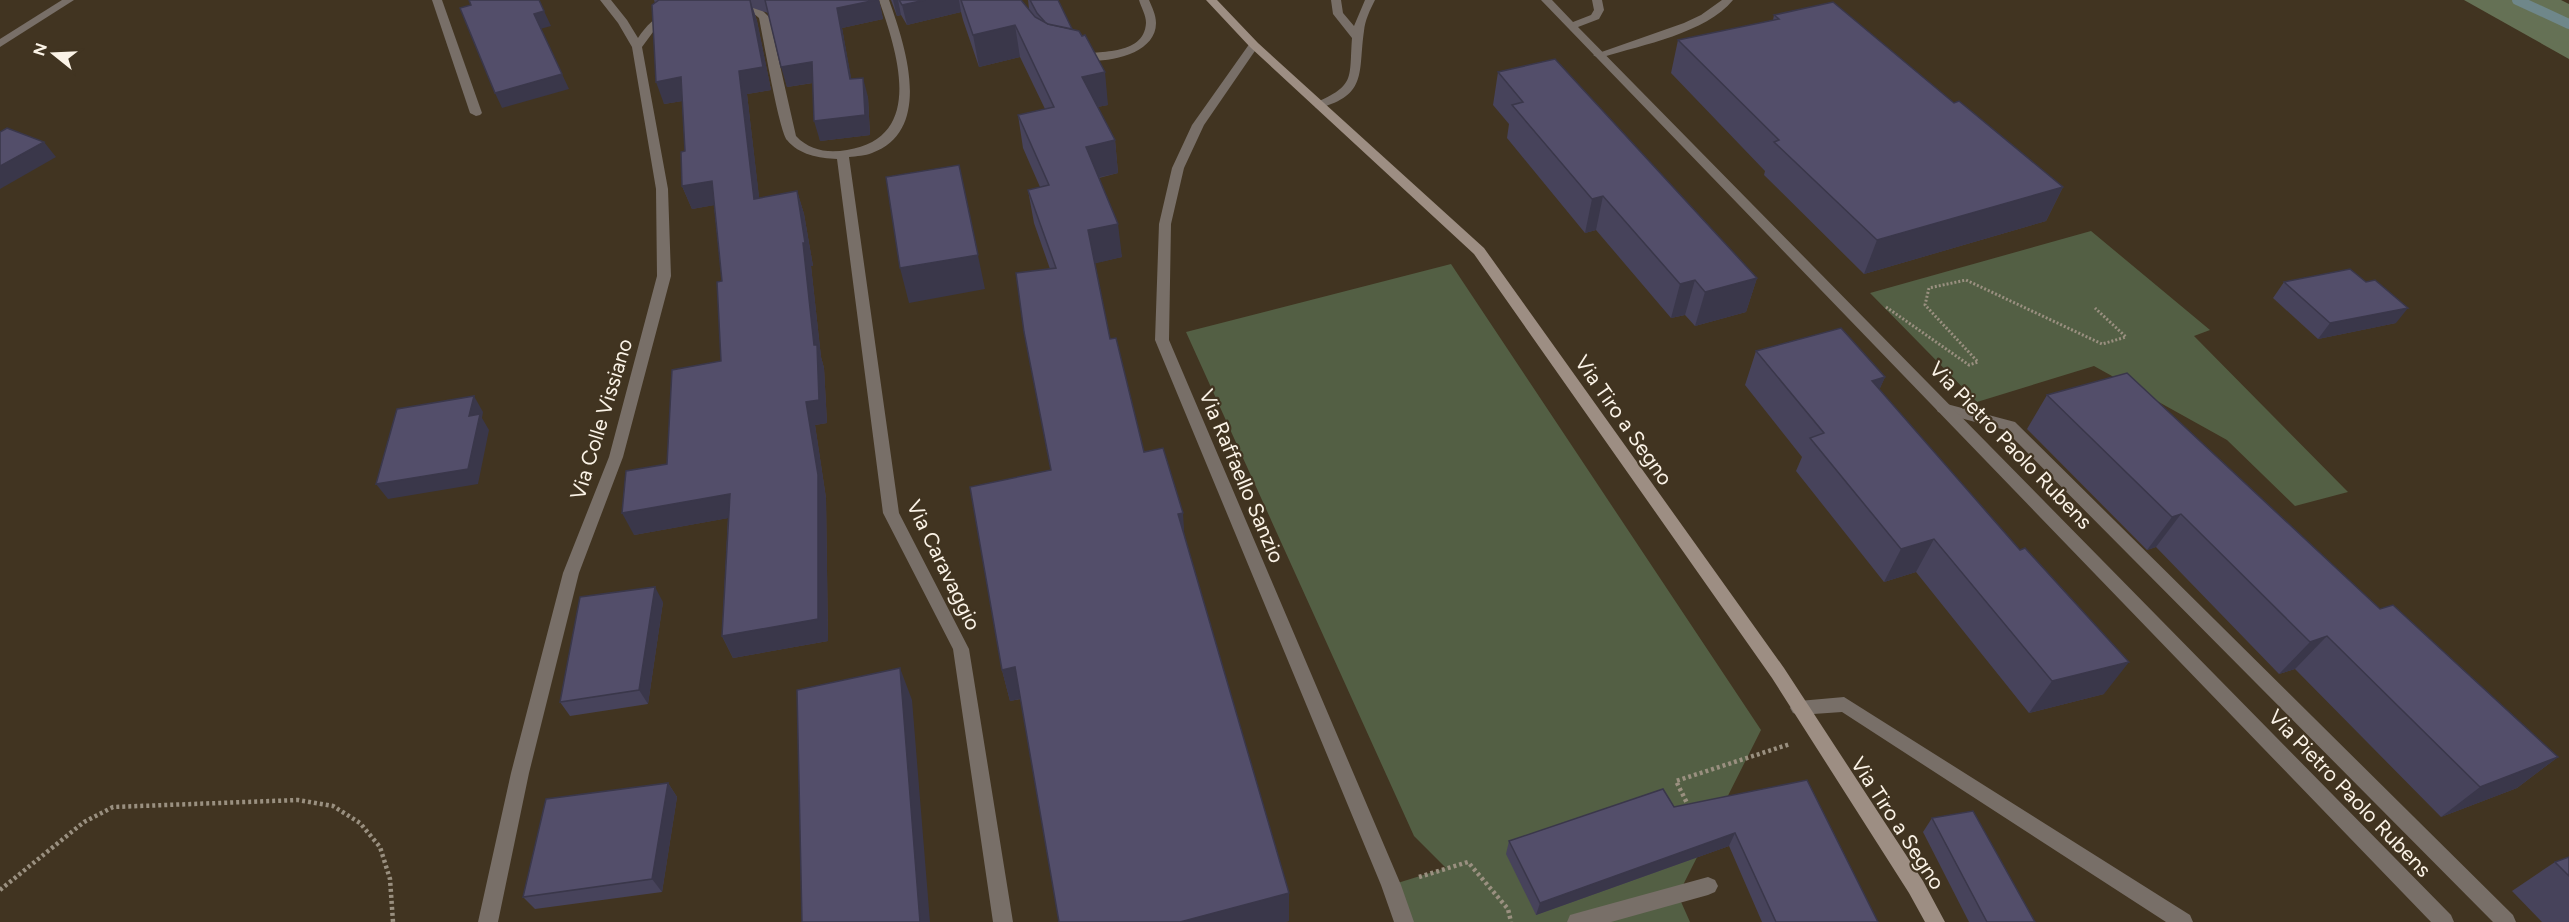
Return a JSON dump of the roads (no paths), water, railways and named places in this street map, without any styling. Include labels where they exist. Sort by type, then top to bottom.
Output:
[{"type":"main road","name":"Via Tiro a Segno","points":[[1211,0],[1254,45],[1479,250],[1778,673],[1916,887],[1935,922]]},
{"type":"street","points":[[0,44],[69,0]]},
{"type":"street","points":[[437,0],[476,113]]},
{"type":"street","name":"Via Colle Vissiano","points":[[488,922],[520,773],[571,573],[616,457],[664,276],[662,189],[637,47],[623,22],[605,0]]},
{"type":"street","points":[[719,2],[742,4],[756,9],[764,17],[790,137],[796,145],[807,151],[824,155],[843,155],[872,148],[885,141],[895,133],[902,118],[906,74],[884,0]]},
{"type":"street","points":[[1064,55],[1102,57],[1126,51],[1137,45],[1147,35],[1151,25],[1144,0]]},
{"type":"street","points":[[1336,0],[1338,14],[1358,37]]},
{"type":"street","points":[[1319,105],[1341,96],[1351,86],[1357,58],[1361,17],[1370,0]]},
{"type":"street","name":"Via Pietro Paolo Rubens","points":[[1546,0],[2444,922]]},
{"type":"street","points":[[1571,26],[1595,17],[1599,10],[1597,0]]},
{"type":"street","points":[[1599,55],[1693,23],[1722,8],[1728,0]]},
{"type":"street","points":[[637,47],[652,26],[660,19],[680,9]]},
{"type":"street","name":"Via Raffaello Sanzio","points":[[1254,45],[1198,125],[1178,168],[1165,224],[1162,340],[1391,885],[1404,922]]},
{"type":"street","name":"Via Caravaggio","points":[[843,155],[891,513],[961,648],[1003,922]]},
{"type":"street","points":[[1943,408],[2010,426],[2506,922]]},
{"type":"street","points":[[1799,708],[1844,704],[2183,922]]},
{"type":"street","points":[[1577,922],[1708,886]]},
{"type":"waterway","points":[[2517,0],[2569,24]]}]
